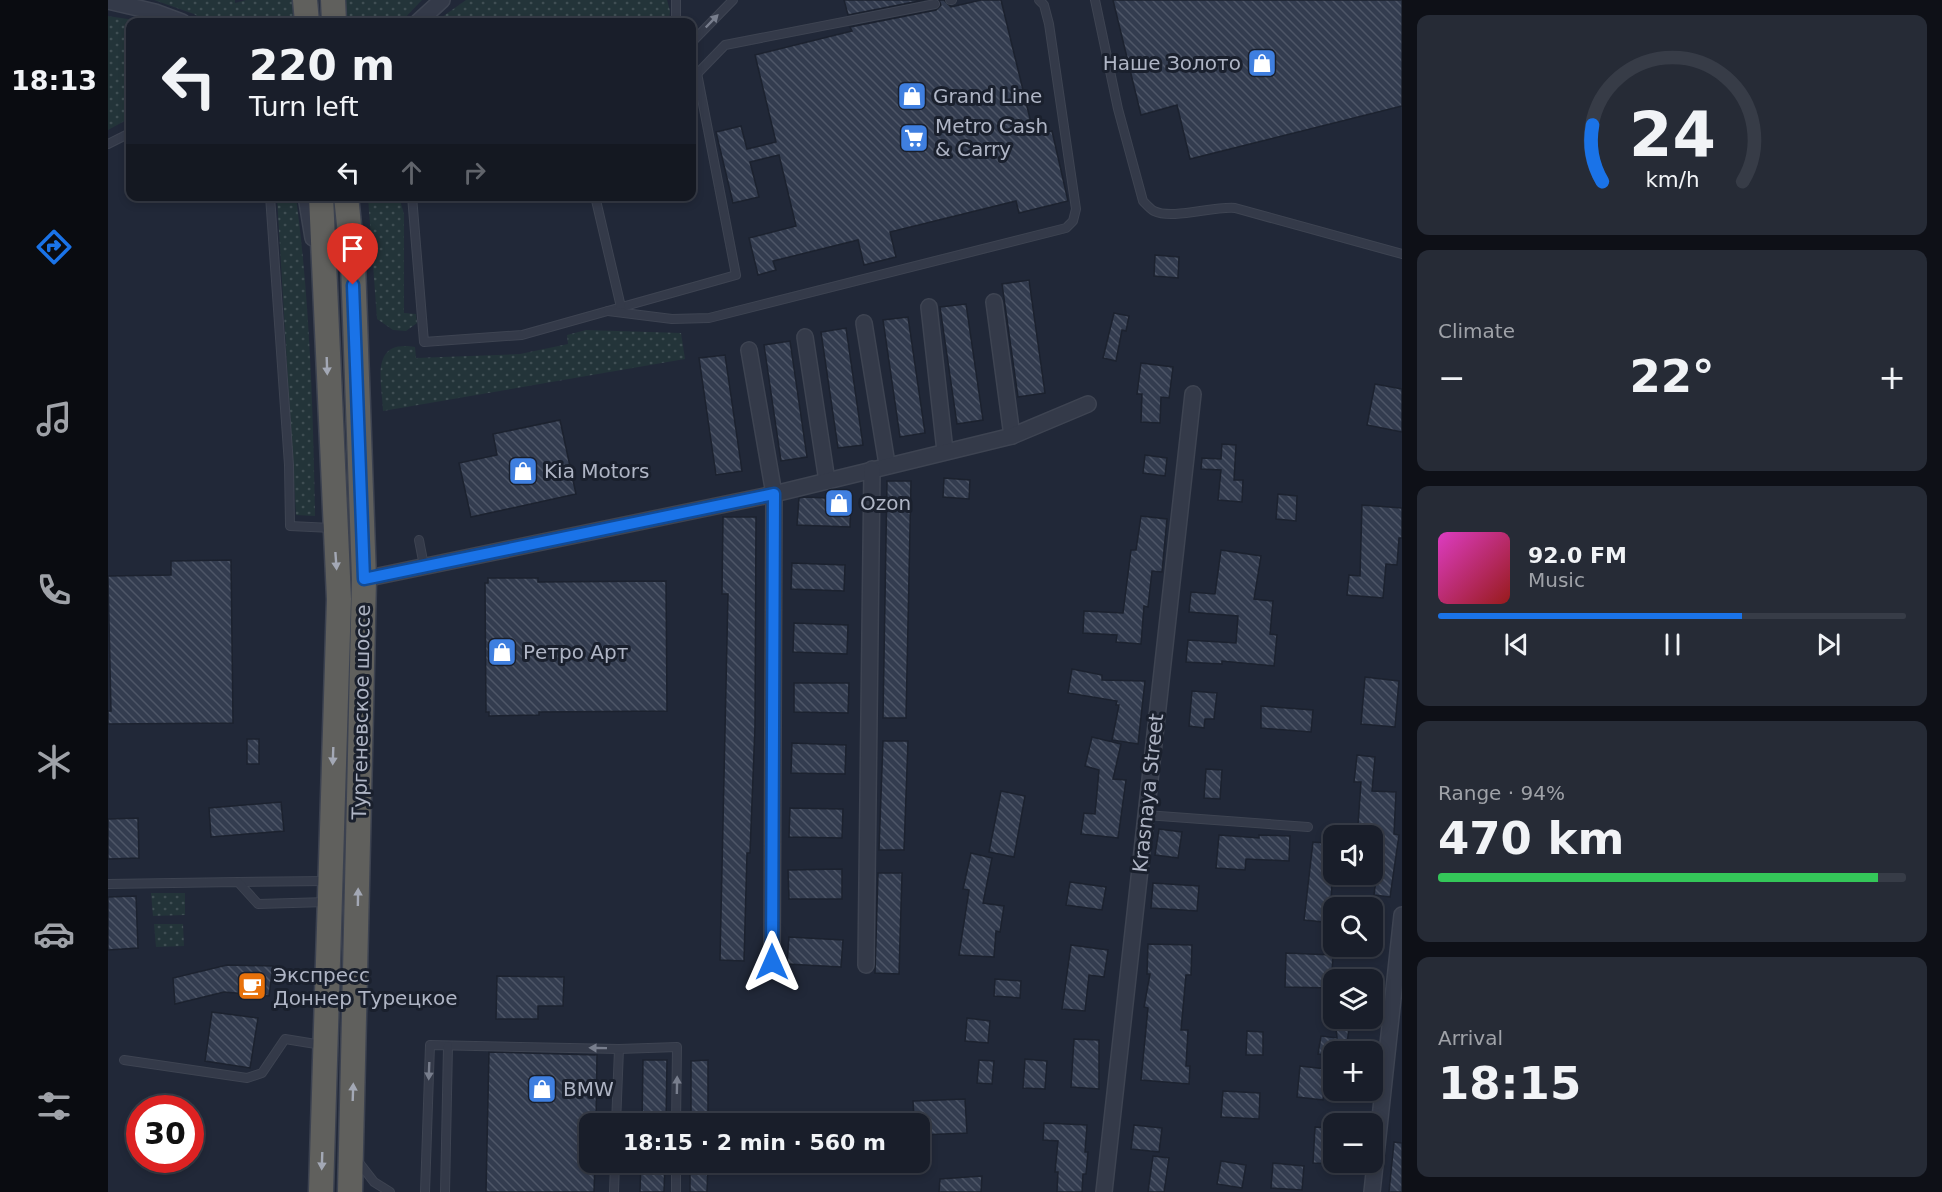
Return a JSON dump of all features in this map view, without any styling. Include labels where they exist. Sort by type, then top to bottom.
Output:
[{"type":"highway","points":[[305,0],[307,18]]},
{"type":"highway","points":[[333,0],[334,18]]},
{"type":"highway","name":"Тургеневское шоссе","points":[[321,201],[334,528],[339,599],[321,1192]]},
{"type":"highway","name":"Тургеневское шоссе","points":[[346,201],[352,263],[364,579],[350,1192]]},
{"type":"street","points":[[422,18],[442,0]]},
{"type":"street","points":[[108,1],[171,18]]},
{"type":"street","points":[[307,201],[325,308]]},
{"type":"street","points":[[352,263],[357,201]]},
{"type":"street","points":[[994,302],[1012,435]]},
{"type":"street","points":[[929,307],[945,451]]},
{"type":"street","points":[[864,323],[888,464]]},
{"type":"street","points":[[805,337],[827,480]]},
{"type":"street","points":[[749,350],[774,494],[772,962]]},
{"type":"street","name":"Krasnaya Street","points":[[1104,1192],[1193,394]]},
{"type":"street","points":[[364,579],[774,494],[1012,435],[1088,404]]},
{"type":"street","points":[[867,964],[872,469]]},
{"type":"street","points":[[1372,1192],[1398,984],[1402,915]]},
{"type":"lane","points":[[676,0],[676,18]]},
{"type":"lane","points":[[696,38],[733,0]]},
{"type":"lane","points":[[608,311],[672,319],[709,318],[1066,228],[1073,221],[1076,208],[1049,24],[1044,5],[1039,0]]},
{"type":"lane","points":[[1095,0],[1118,109],[1143,201],[1154,211],[1173,214],[1219,207],[1235,208],[1402,254]]},
{"type":"lane","points":[[696,74],[725,45],[935,4]]},
{"type":"lane","points":[[412,201],[424,342],[522,335],[736,275],[696,85]]},
{"type":"lane","points":[[108,144],[126,135]]},
{"type":"lane","points":[[270,201],[289,465],[290,526],[334,528]]},
{"type":"lane","points":[[596,201],[621,307]]},
{"type":"lane","points":[[419,540],[424,566]]},
{"type":"lane","points":[[1146,815],[1308,827]]},
{"type":"lane","points":[[108,884],[238,882],[329,892]]},
{"type":"lane","points":[[238,882],[258,904],[329,892]]},
{"type":"lane","points":[[124,1060],[247,1078],[262,1073],[285,1039],[326,1046]]},
{"type":"lane","points":[[425,1192],[429,1045],[620,1049],[677,1047],[676,1113]]},
{"type":"lane","points":[[445,1192],[448,1046]]},
{"type":"lane","points":[[617,1113],[620,1049]]},
{"type":"lane","points":[[351,1138],[356,1158],[374,1182],[390,1192]]},
{"type":"lane","points":[[614,1192],[615,1173]]},
{"type":"lane","points":[[676,1173],[676,1192]]},
{"type":"shaded area","points":[[154,0],[235,0],[235,3],[246,0],[292,0],[294,18],[200,18]]},
{"type":"shaded area","points":[[343,0],[422,0],[405,18],[344,18]]},
{"type":"shaded area","points":[[466,0],[667,0],[670,11],[669,18],[441,18]]},
{"type":"shaded area","points":[[108,16],[126,19],[126,120],[108,130]]},
{"type":"shaded area","points":[[277,201],[296,201],[305,276],[310,356],[315,516],[296,515]]},
{"type":"shaded area","points":[[368,201],[400,201],[404,214],[404,313],[416,314],[417,323],[406,331],[393,330],[377,319]]},
{"type":"shaded area","points":[[586,330],[681,333],[685,359],[383,411],[381,365],[384,356],[390,350],[400,346],[415,347],[416,358],[520,354],[568,344],[567,335]]},
{"type":"shaded area","points":[[151,893],[185,893],[185,915],[153,916]]},
{"type":"shaded area","points":[[154,924],[183,924],[184,946],[156,947]]},
{"type":"building","points":[[844,0],[924,0],[848,15]]},
{"type":"building","name":"Metro Cash & Carry","points":[[939,0],[944,0],[951,7],[981,0],[1001,0],[1034,135],[1052,131],[1068,201],[1019,213],[1016,201],[890,232],[896,257],[864,265],[858,240],[773,261],[776,270],[758,275],[749,238],[796,226],[779,155],[750,162],[759,197],[733,203],[716,132],[741,126],[747,149],[776,142],[755,55],[852,31],[850,27],[936,10],[941,5]]},
{"type":"building","points":[[1113,0],[1402,0],[1402,106],[1190,159],[1177,105],[1141,115]]},
{"type":"building","points":[[1155,255],[1179,257],[1178,278],[1154,276]]},
{"type":"building","points":[[1029,280],[1045,393],[1018,397],[1002,284]]},
{"type":"building","points":[[966,304],[983,420],[957,424],[940,307]]},
{"type":"building","points":[[1114,313],[1129,316],[1126,331],[1122,330],[1116,361],[1103,358]]},
{"type":"building","points":[[908,317],[925,433],[900,437],[883,320]]},
{"type":"building","points":[[846,328],[863,445],[838,448],[821,332]]},
{"type":"building","points":[[790,341],[807,457],[781,461],[764,345]]},
{"type":"building","points":[[725,355],[742,471],[716,475],[699,358]]},
{"type":"building","points":[[1141,363],[1173,367],[1169,398],[1161,397],[1160,423],[1141,422],[1142,394],[1137,394]]},
{"type":"building","points":[[1375,384],[1402,389],[1402,432],[1367,425]]},
{"type":"building","points":[[560,420],[576,494],[471,517],[459,463],[497,455],[493,434]]},
{"type":"building","points":[[1222,444],[1236,445],[1234,480],[1243,480],[1242,502],[1218,500],[1221,470],[1201,469],[1202,458],[1221,459]]},
{"type":"building","points":[[1145,455],[1167,458],[1165,476],[1143,473]]},
{"type":"building","points":[[944,478],[970,480],[969,499],[943,497]]},
{"type":"building","points":[[887,481],[911,481],[906,718],[883,718]]},
{"type":"building","points":[[1278,494],[1297,496],[1296,521],[1276,519]]},
{"type":"building","points":[[799,498],[851,499],[850,527],[797,525]]},
{"type":"building","points":[[1362,505],[1402,508],[1402,538],[1399,538],[1397,565],[1386,564],[1383,598],[1347,595],[1349,575],[1360,576]]},
{"type":"building","points":[[1141,516],[1167,519],[1162,572],[1152,571],[1148,607],[1144,606],[1141,644],[1116,642],[1117,635],[1083,633],[1084,611],[1123,613],[1131,550],[1136,550]]},
{"type":"building","points":[[723,517],[756,517],[755,726],[750,853],[747,853],[744,961],[720,960],[728,594],[722,594]]},
{"type":"building","points":[[1221,550],[1261,556],[1254,599],[1273,601],[1270,634],[1277,635],[1274,666],[1222,661],[1222,664],[1186,662],[1188,640],[1236,643],[1238,616],[1189,612],[1191,592],[1215,594]]},
{"type":"building","points":[[231,560],[233,723],[108,724],[108,711],[111,711],[108,576],[171,575],[171,561]]},
{"type":"building","points":[[792,563],[845,565],[844,591],[791,589]]},
{"type":"building","points":[[488,578],[538,578],[538,582],[666,581],[667,711],[539,712],[539,715],[489,716],[489,712],[486,712],[485,583],[488,583]]},
{"type":"building","points":[[794,623],[848,625],[847,654],[793,652]]},
{"type":"building","points":[[1072,669],[1102,675],[1102,680],[1145,681],[1138,744],[1112,740],[1119,705],[1116,705],[1117,701],[1068,693]]},
{"type":"building","points":[[1365,677],[1399,681],[1395,727],[1361,724]]},
{"type":"building","points":[[794,683],[849,683],[848,713],[794,712]]},
{"type":"building","points":[[1192,691],[1217,693],[1214,719],[1205,719],[1204,728],[1189,726]]},
{"type":"building","points":[[1261,706],[1313,710],[1311,732],[1261,728]]},
{"type":"building","points":[[1092,737],[1121,744],[1113,779],[1126,780],[1118,838],[1081,834],[1084,813],[1095,814],[1099,770],[1085,766]]},
{"type":"building","points":[[247,739],[259,739],[259,764],[247,764]]},
{"type":"building","points":[[883,741],[908,741],[904,850],[879,850]]},
{"type":"building","points":[[792,743],[846,745],[845,774],[791,773]]},
{"type":"building","points":[[1357,755],[1375,757],[1372,791],[1396,792],[1394,834],[1399,835],[1390,897],[1374,895],[1375,885],[1383,885],[1383,825],[1358,825],[1361,782],[1354,782]]},
{"type":"building","points":[[1206,769],[1222,770],[1220,799],[1204,798]]},
{"type":"building","points":[[1001,791],[1025,796],[1014,857],[989,852]]},
{"type":"building","points":[[281,802],[284,831],[211,837],[209,808]]},
{"type":"building","points":[[790,808],[843,809],[842,838],[789,837]]},
{"type":"building","points":[[138,818],[139,858],[108,859],[108,819]]},
{"type":"building","points":[[1159,829],[1182,832],[1178,858],[1155,855]]},
{"type":"building","points":[[1219,835],[1259,838],[1259,835],[1290,836],[1289,861],[1246,859],[1245,870],[1216,868]]},
{"type":"building","points":[[1313,842],[1323,843],[1323,885],[1332,885],[1331,897],[1323,897],[1323,922],[1304,920]]},
{"type":"building","points":[[971,853],[992,858],[983,903],[1004,906],[1000,932],[996,931],[994,957],[959,955],[969,890],[963,889]]},
{"type":"building","points":[[842,869],[842,899],[789,899],[788,870]]},
{"type":"building","points":[[878,873],[902,873],[899,974],[875,973]]},
{"type":"building","points":[[1070,882],[1106,887],[1102,910],[1066,905]]},
{"type":"building","points":[[1153,883],[1199,886],[1197,911],[1151,908]]},
{"type":"building","points":[[136,896],[138,948],[108,950],[108,897]]},
{"type":"building","points":[[789,937],[843,940],[841,967],[787,964]]},
{"type":"building","points":[[1148,944],[1192,945],[1191,975],[1186,975],[1181,1030],[1188,1030],[1186,1066],[1190,1066],[1189,1084],[1141,1080],[1148,1008],[1144,1007],[1150,974],[1147,974]]},
{"type":"building","points":[[1071,945],[1108,950],[1104,977],[1089,975],[1085,1011],[1062,1009]]},
{"type":"building","points":[[1286,953],[1333,957],[1332,969],[1323,969],[1323,988],[1285,987]]},
{"type":"building","points":[[227,965],[273,966],[269,996],[224,992],[175,1004],[173,978]]},
{"type":"building","points":[[497,976],[564,977],[563,1006],[538,1006],[538,1019],[496,1019]]},
{"type":"building","points":[[995,979],[1021,981],[1020,998],[994,996]]},
{"type":"building","points":[[212,1012],[258,1018],[250,1068],[205,1061]]},
{"type":"building","points":[[967,1018],[990,1021],[988,1043],[965,1041]]},
{"type":"building","points":[[1336,1029],[1349,1029],[1347,1041],[1323,1041],[1323,1055],[1318,1054],[1321,1036],[1337,1038]]},
{"type":"building","points":[[1247,1031],[1263,1032],[1263,1055],[1246,1055]]},
{"type":"building","points":[[1074,1039],[1099,1040],[1099,1089],[1071,1087]]},
{"type":"building","name":"BMW","points":[[489,1052],[597,1055],[596,1113],[579,1113],[579,1173],[595,1173],[594,1192],[486,1192]]},
{"type":"building","points":[[1025,1059],[1047,1061],[1045,1089],[1023,1088]]},
{"type":"building","points":[[643,1060],[667,1060],[666,1113],[642,1113]]},
{"type":"building","points":[[708,1060],[708,1113],[691,1113],[691,1061]]},
{"type":"building","points":[[979,1060],[994,1061],[992,1084],[977,1083]]},
{"type":"building","points":[[1300,1066],[1323,1069],[1323,1100],[1297,1097]]},
{"type":"building","points":[[1223,1091],[1260,1093],[1259,1119],[1221,1117]]},
{"type":"building","points":[[965,1099],[967,1133],[930,1135],[930,1113],[914,1113],[913,1101]]},
{"type":"building","points":[[1044,1123],[1087,1125],[1085,1152],[1088,1152],[1082,1192],[1057,1192],[1058,1172],[1055,1172],[1058,1141],[1043,1140]]},
{"type":"building","points":[[1134,1125],[1162,1128],[1159,1152],[1131,1149]]},
{"type":"building","points":[[1315,1127],[1323,1127],[1323,1163],[1313,1163]]},
{"type":"building","points":[[1394,1142],[1402,1143],[1402,1192],[1389,1192]]},
{"type":"building","points":[[1153,1156],[1169,1158],[1164,1192],[1148,1192]]},
{"type":"building","points":[[1221,1161],[1246,1165],[1242,1188],[1217,1184]]},
{"type":"building","points":[[1273,1163],[1304,1166],[1302,1190],[1271,1188]]},
{"type":"building","points":[[641,1173],[665,1173],[664,1192],[640,1192]]},
{"type":"building","points":[[690,1173],[708,1173],[707,1192],[690,1192]]},
{"type":"building","points":[[982,1176],[981,1192],[939,1192],[940,1179]]},
{"type":"place","name":"Наше Золото","points":[[1262,63]]},
{"type":"place","name":"Grand Line","points":[[912,96]]},
{"type":"place","name":"Metro Cash & Carry","points":[[914,138]]},
{"type":"place","name":"Kia Motors","points":[[523,471]]},
{"type":"place","name":"Ozon","points":[[839,503]]},
{"type":"place","name":"Ретро Арт","points":[[502,652]]},
{"type":"place","name":"Экспресс Доннер Турецкое","points":[[252,986]]},
{"type":"place","name":"BMW","points":[[542,1089]]},
{"type":"route","points":[[353,285],[364,579],[774,494],[772,962]]}]
